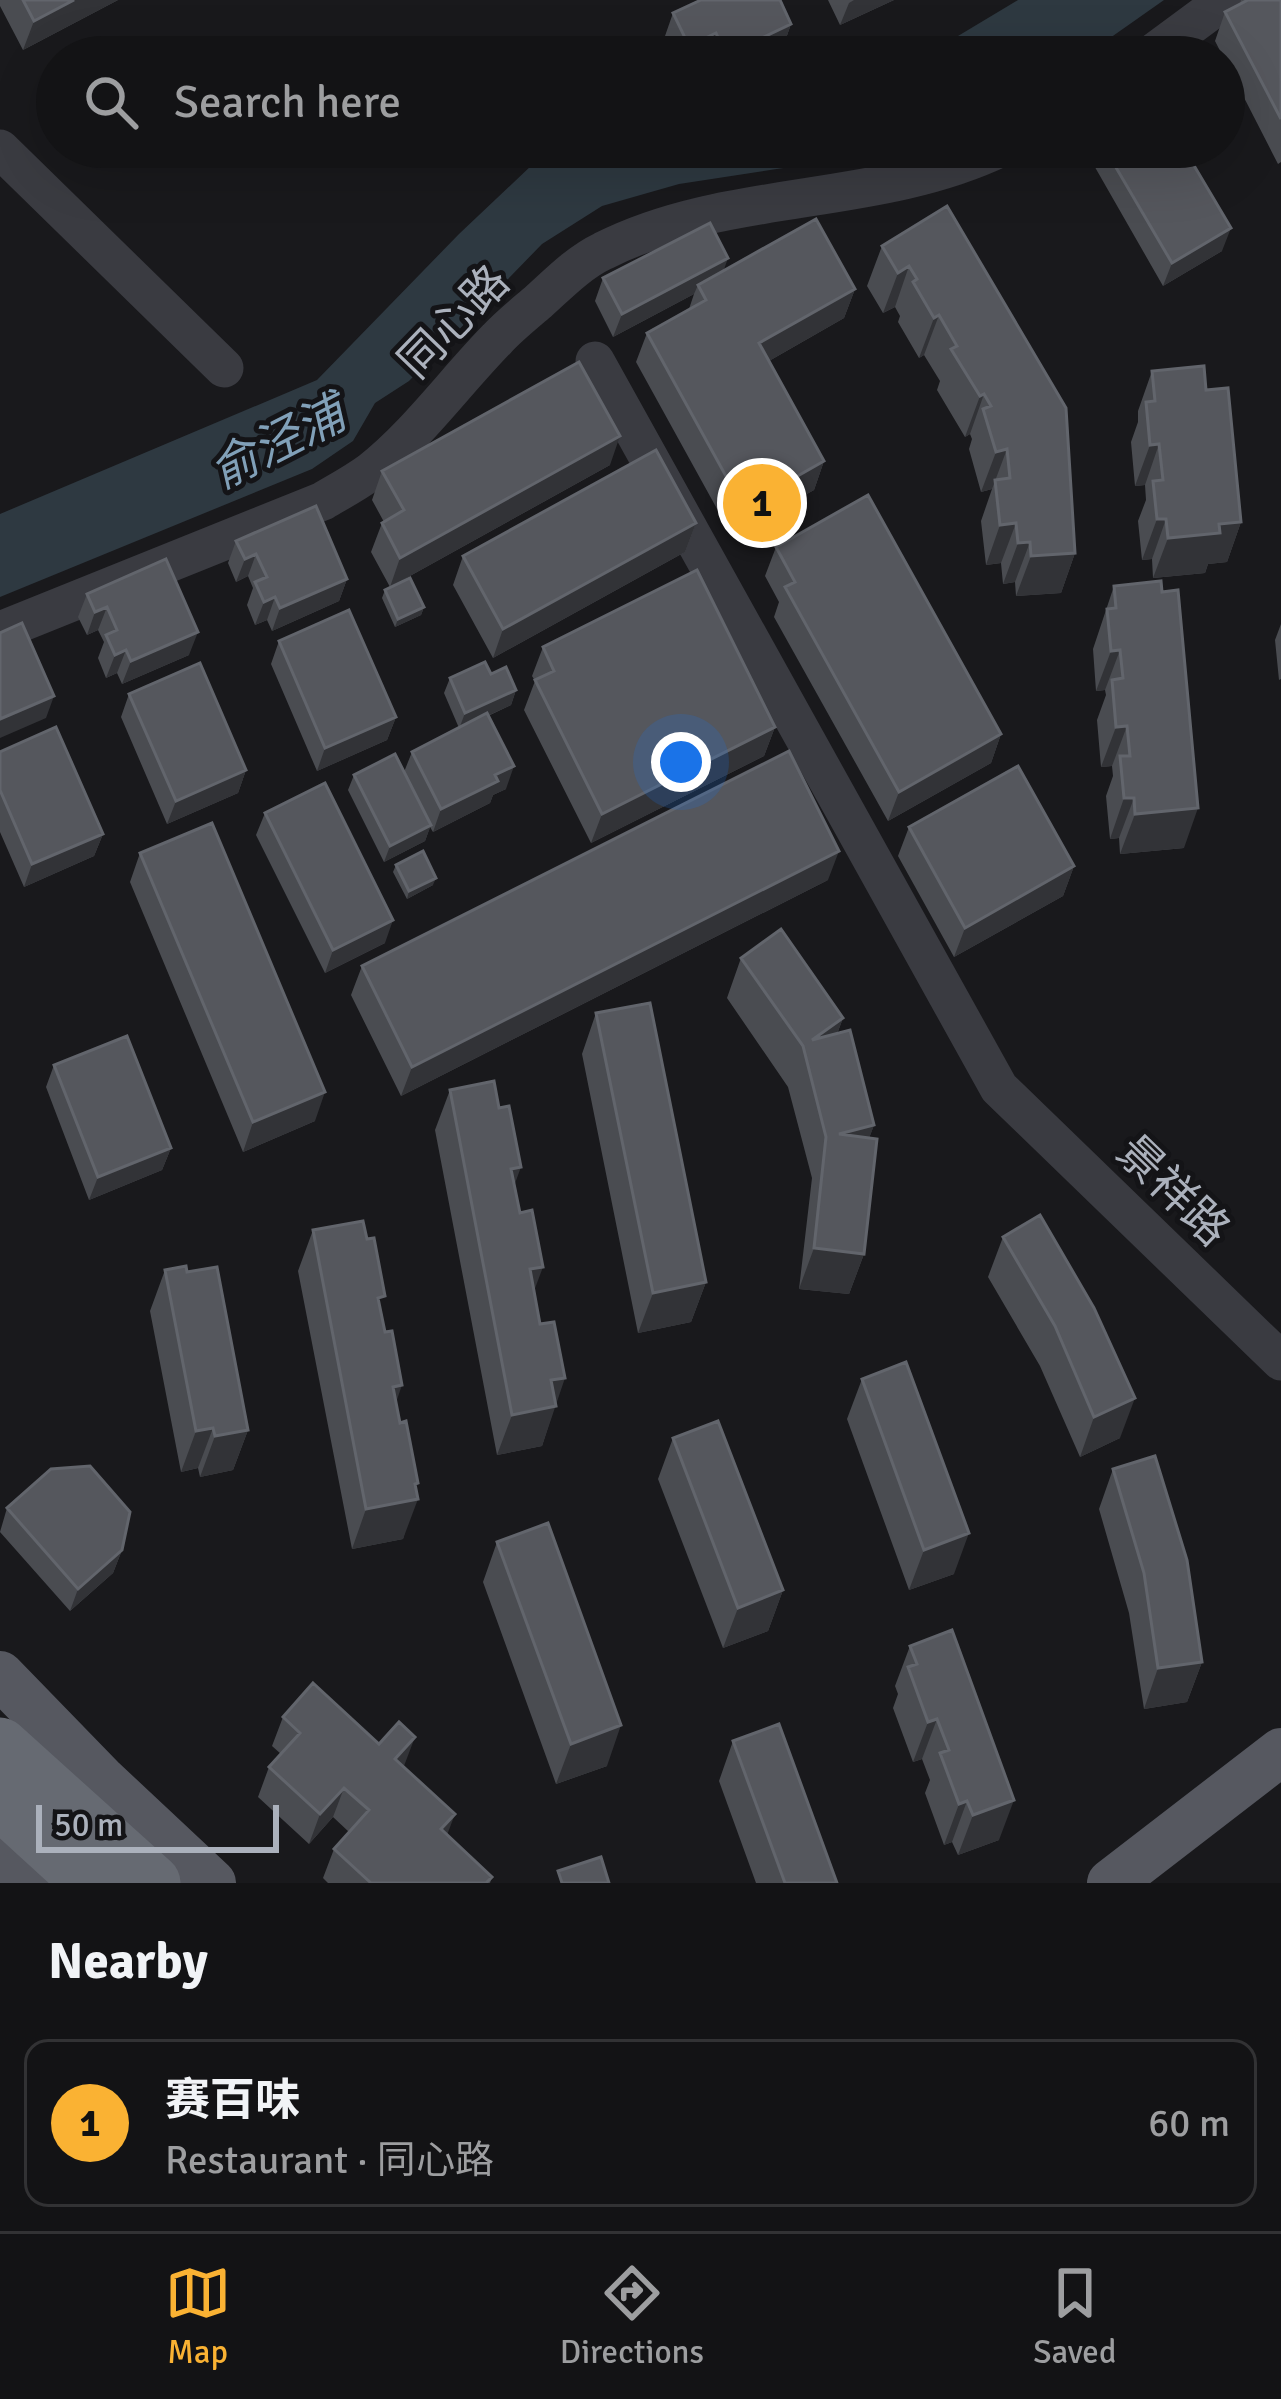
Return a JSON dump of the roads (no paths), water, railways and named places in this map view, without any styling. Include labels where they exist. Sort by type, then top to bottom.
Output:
[{"type":"highway","points":[[0,1746],[152,1883]]},
{"type":"highway","points":[[0,1801],[91,1883]]},
{"type":"main road","points":[[0,1675],[212,1883]]},
{"type":"main road","points":[[1112,1883],[1281,1752]]},
{"type":"street","points":[[1176,36],[1225,0]]},
{"type":"street","points":[[0,148],[224,368]]},
{"type":"street","name":"同心路","points":[[0,631],[322,501],[367,475],[499,336],[598,253],[641,233],[704,216],[866,189],[945,168]]},
{"type":"street","name":"景祥路","points":[[595,361],[999,1088],[1281,1361]]},
{"type":"water","points":[[1018,0],[1164,0],[1113,36],[958,36]]},
{"type":"water","name":"俞泾浦","points":[[529,168],[783,168],[679,184],[602,206],[542,244],[409,381],[375,403],[353,441],[312,469],[0,597],[0,514],[317,380]]},
{"type":"place","name":"赛百味","points":[[762,503]]}]
